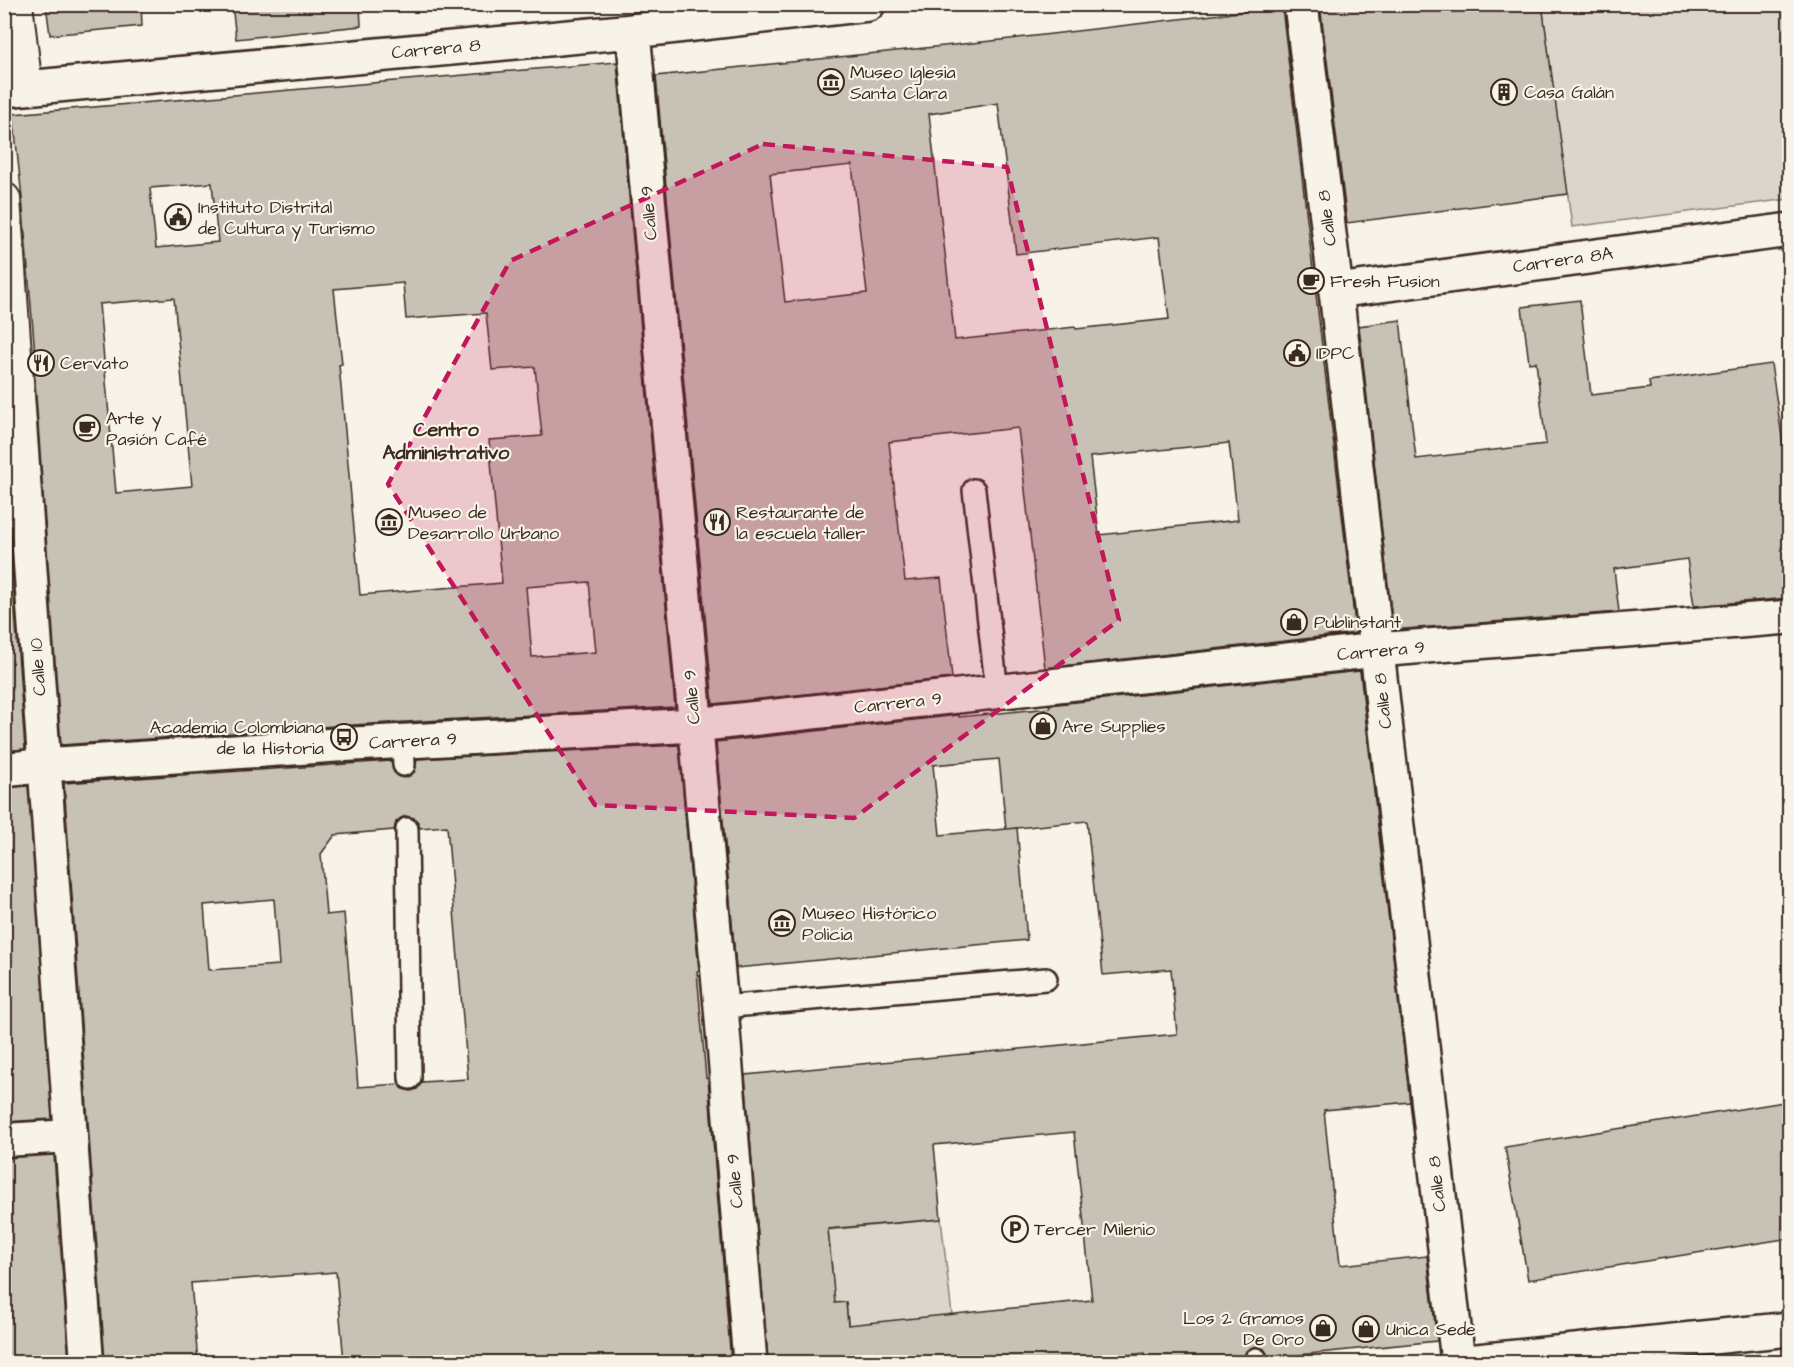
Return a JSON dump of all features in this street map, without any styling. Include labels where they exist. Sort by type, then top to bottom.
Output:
[{"type":"street","points":[[15,89],[16,4]]},
{"type":"street","name":"Carrera 8","points":[[15,89],[633,31],[868,4]]},
{"type":"street","name":"Calle 8","points":[[1301,4],[1336,291],[1458,1362]]},
{"type":"street","name":"Calle 9","points":[[633,31],[721,1007],[750,1362]]},
{"type":"street","name":"Calle 10","points":[[4,199],[87,1362]]},
{"type":"street","name":"Carrera 8A","points":[[1336,291],[1790,230]]},
{"type":"street","name":"Carrera 9","points":[[4,770],[45,765],[404,753],[695,725],[1377,650],[1790,617]]},
{"type":"street","points":[[4,1140],[71,1136]]},
{"type":"street","points":[[1467,1362],[1790,1329]]},
{"type":"lane","points":[[974,490],[997,692]]},
{"type":"lane","points":[[407,829],[410,1078]]},
{"type":"lane","points":[[721,1007],[1046,979]]},
{"type":"highlighted area","points":[[763,144],[1007,167],[1119,620],[854,818],[595,805],[388,484],[510,261]]},
{"type":"shaded area","points":[[1542,5],[1789,5],[1789,199],[1572,227]]},
{"type":"shaded area","points":[[941,1219],[952,1315],[851,1348],[846,1302],[823,1304],[832,1268],[828,1230]]},
{"type":"building","points":[[46,4],[141,4],[142,26],[50,35]]},
{"type":"building","points":[[232,4],[360,4],[361,26],[236,39]]},
{"type":"building","name":"Casa Galán","points":[[1320,4],[1542,4],[1568,194],[1347,223]]},
{"type":"building","points":[[1282,7],[1356,633],[1045,668],[1018,428],[889,442],[905,581],[941,578],[952,678],[713,704],[656,76],[1001,40]],"holes":[[[998,103],[1016,254],[1159,237],[1169,319],[955,340],[929,114]],[[852,165],[867,293],[785,302],[770,174]],[[1229,443],[1238,520],[1099,535],[1090,457]]]},
{"type":"building","points":[[617,62],[675,707],[335,726],[61,745],[33,354],[35,354],[13,114]],"holes":[[[212,183],[218,242],[156,248],[150,188]],[[403,283],[406,319],[486,313],[492,370],[535,367],[542,436],[489,440],[502,583],[360,595],[334,289]],[[174,298],[192,486],[116,493],[99,304]],[[589,582],[596,652],[532,657],[526,587]]]},
{"type":"building","points":[[1580,300],[1591,395],[1650,388],[1649,381],[1771,364],[1784,450],[1790,449],[1790,598],[1694,606],[1687,559],[1614,569],[1619,612],[1393,630],[1359,326],[1400,320],[1416,459],[1546,444],[1536,362],[1529,363],[1522,307]]},
{"type":"building","points":[[4,459],[25,749],[4,751]]},
{"type":"building","points":[[1360,671],[1410,1102],[1324,1110],[1340,1265],[1427,1256],[1437,1341],[1269,1358],[1264,1349],[1258,1346],[1246,1351],[1244,1359],[1209,1362],[1146,1362],[1145,1353],[1030,1362],[768,1362],[745,1075],[1177,1034],[1171,969],[1103,975],[1087,821],[1006,829],[1017,828],[1027,940],[736,968],[716,742],[959,715],[959,717],[1050,708],[1049,705]],"holes":[[[999,759],[1006,829],[940,835],[933,765]],[[1074,1132],[1092,1300],[848,1325],[846,1302],[835,1303],[828,1229],[941,1219],[934,1145]]]},
{"type":"building","points":[[679,745],[731,1362],[344,1362],[336,1272],[191,1283],[198,1362],[105,1362],[64,783],[391,761],[394,772],[399,777],[405,778],[415,771],[417,759]],"holes":[[[406,816],[414,818],[420,828],[447,826],[468,1079],[422,1082],[417,1089],[411,1091],[403,1089],[399,1084],[358,1087],[344,913],[326,915],[321,854],[335,835],[394,830],[396,822]],[[274,899],[279,965],[209,970],[204,905]]]},
{"type":"building","points":[[28,786],[52,1119],[4,1122],[4,788]]},
{"type":"building","points":[[1790,1101],[1790,1238],[1528,1280],[1505,1147]]},
{"type":"building","points":[[54,1155],[69,1362],[4,1362],[4,1158]]},
{"type":"place","name":"Museo Iglesia Santa Clara","points":[[831,82]]},
{"type":"place","name":"Casa Galán","points":[[1504,92]]},
{"type":"place","name":"Instituto Distrital de Cultura y Turismo","points":[[178,217]]},
{"type":"place","name":"Fresh Fusion","points":[[1311,281]]},
{"type":"place","name":"IDPC","points":[[1297,353]]},
{"type":"place","name":"Cervato","points":[[41,363]]},
{"type":"place","name":"Arte y Pasión Café","points":[[87,428]]},
{"type":"place","name":"Museo de Desarrollo Urbano","points":[[389,522]]},
{"type":"place","name":"Restaurante de la escuela taller","points":[[717,522]]},
{"type":"place","name":"Publinstant","points":[[1294,622]]},
{"type":"place","name":"Are Supplies","points":[[1043,726]]},
{"type":"place","name":"Academia Colombiana de la Historia","points":[[344,737]]},
{"type":"place","name":"Museo Histórico Policia","points":[[782,923]]},
{"type":"place","name":"Tercer Milenio","points":[[1015,1229]]},
{"type":"place","name":"Los 2 Gramos De Oro","points":[[1323,1328]]},
{"type":"place","name":"Unica Sede","points":[[1366,1329]]},
{"type":"district","name":"Centro Administrativo","points":[[446,442]]}]
